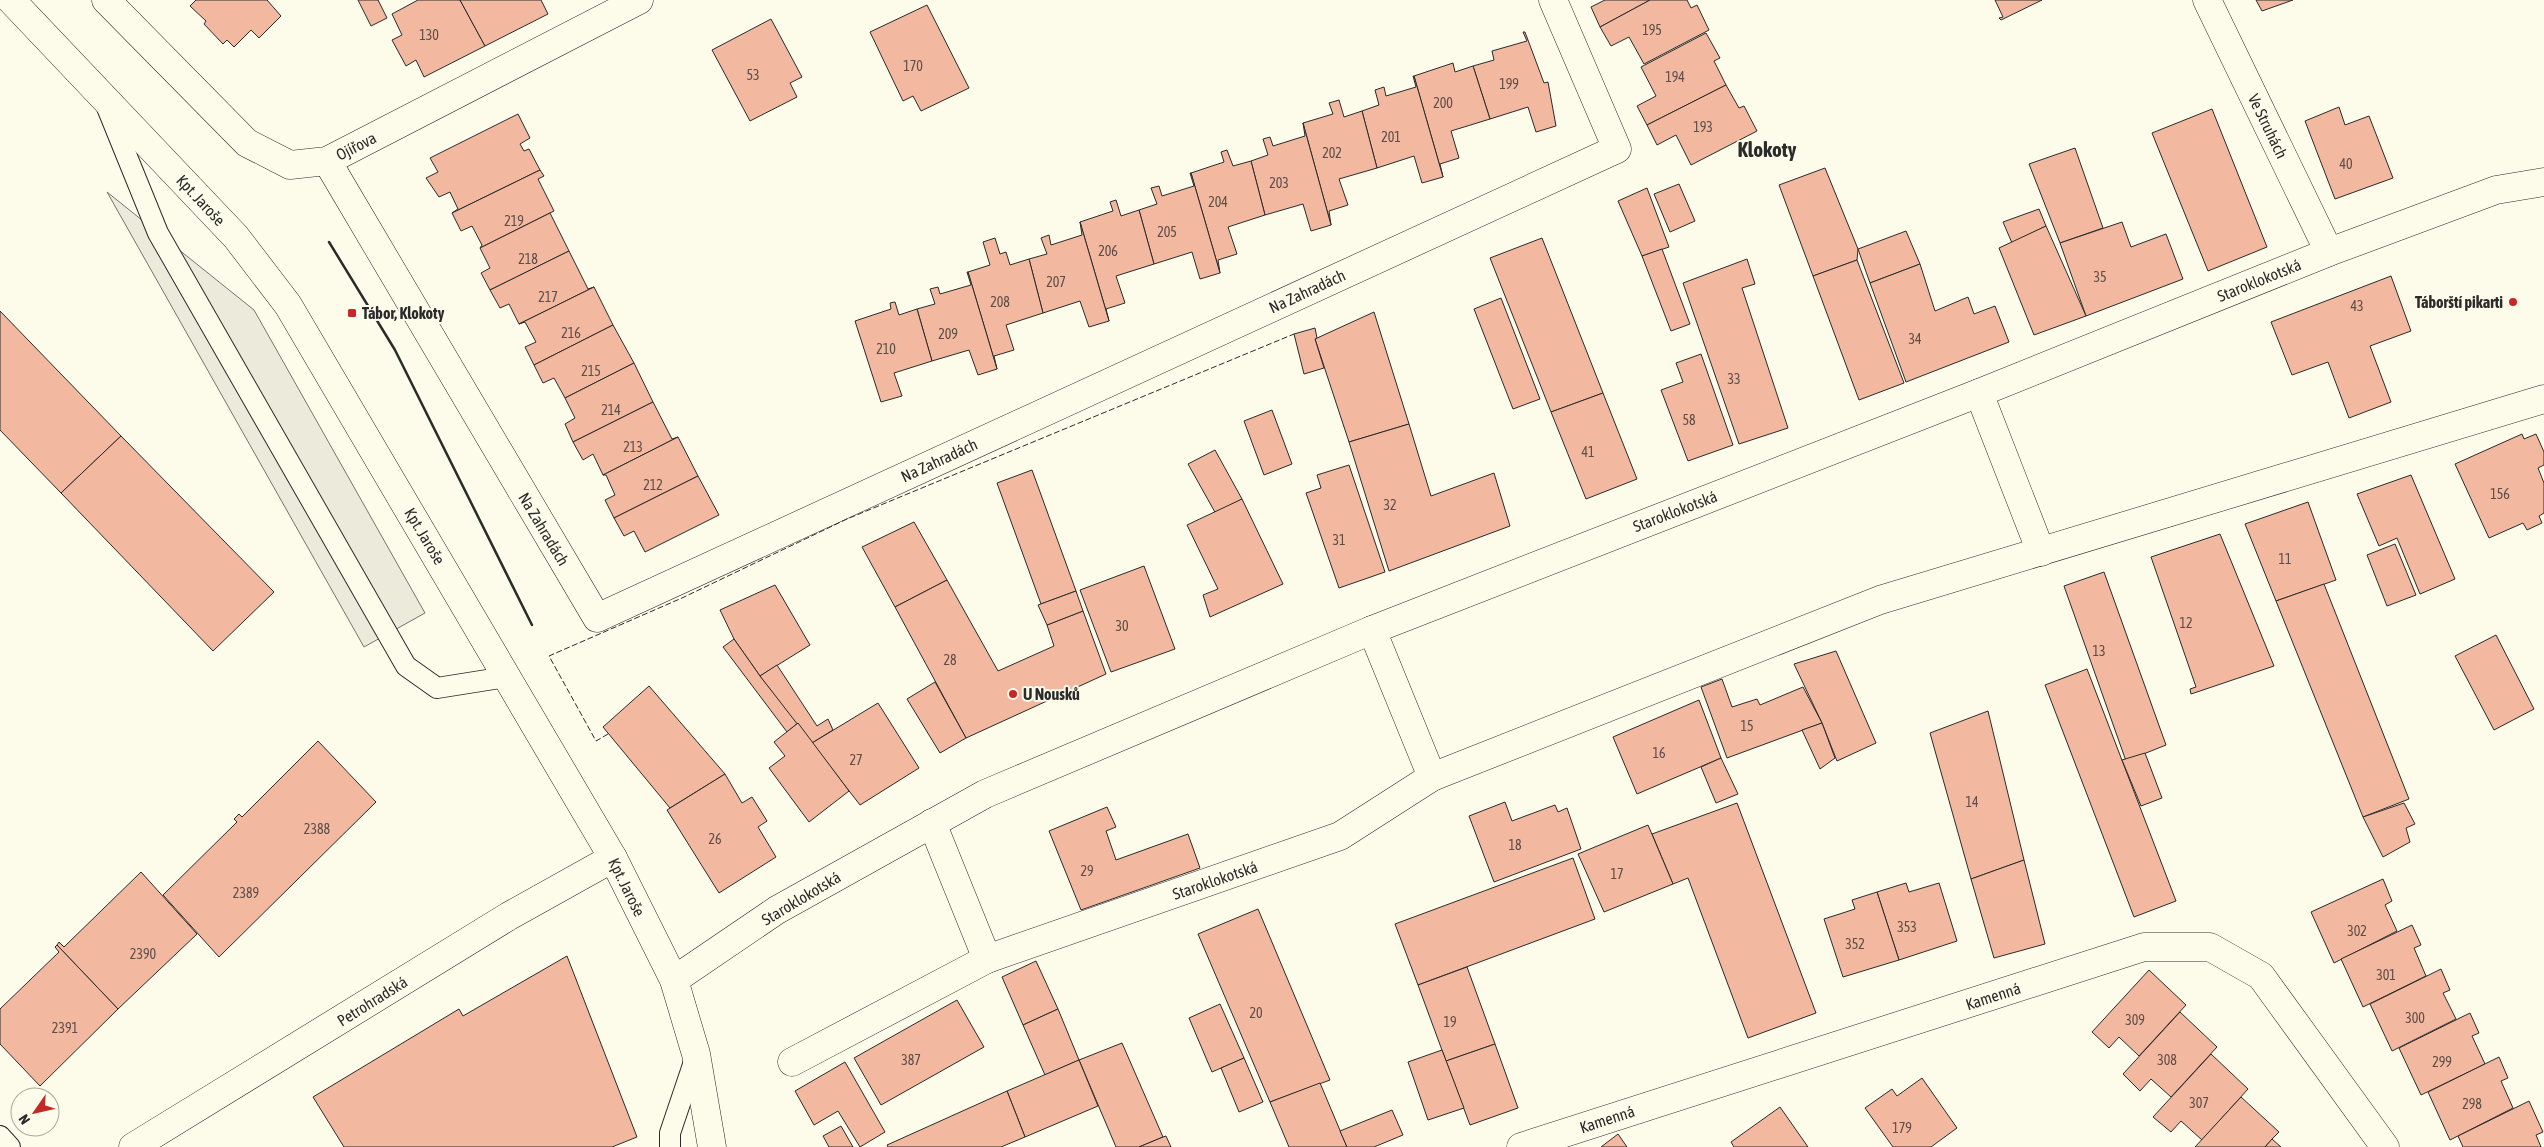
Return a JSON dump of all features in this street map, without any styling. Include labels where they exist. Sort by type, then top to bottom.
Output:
[{"type":"street","name":"Kpt. Jaroše","points":[[10,0],[236,237],[288,305],[475,621],[506,677],[573,786],[613,858],[674,980],[696,1054],[712,1147]]},
{"type":"street","name":"Ojířova","points":[[106,0],[247,143],[290,165],[327,161],[639,0]]},
{"type":"street","name":"Na Zahradách","points":[[327,161],[597,618],[1617,149],[1553,0]]},
{"type":"street","name":"Ve Struhách","points":[[2207,0],[2329,252]]},
{"type":"street","name":"Staroklokotská","points":[[674,980],[777,910],[985,794],[1372,630],[1979,393],[2329,252],[2496,190],[2544,182]]},
{"type":"street","points":[[1979,393],[2041,552]]},
{"type":"street","name":"Staroklokotská","points":[[792,1062],[987,959],[1340,836],[1432,777],[1880,600],[2544,398]]},
{"type":"street","points":[[1372,630],[1432,777]]},
{"type":"street","points":[[932,823],[987,959]]},
{"type":"street","name":"Petrohradská","points":[[132,1147],[509,916],[613,858]]},
{"type":"street","name":"Kamenná","points":[[1521,1147],[2144,947],[2210,947],[2261,976],[2386,1147]]},
{"type":"lane","points":[[101,94],[158,233],[389,633],[406,666],[437,688],[506,677]]},
{"type":"lane","points":[[670,1147],[670,1134],[696,1054]]},
{"type":"lane","points":[[0,1136],[10,1147]]},
{"type":"shaded area","points":[[107,192],[254,310],[425,613],[364,647]]},
{"type":"building","points":[[196,0],[267,0],[281,16],[259,38],[251,30],[234,47],[227,40],[223,44],[204,24],[206,21],[190,6]]},
{"type":"building","points":[[358,0],[378,0],[387,18],[371,26]]},
{"type":"building","points":[[418,0],[460,0],[485,46],[424,77],[416,60],[406,66],[392,40],[402,35],[392,14]]},
{"type":"building","points":[[460,0],[541,0],[548,14],[485,46]]},
{"type":"building","points":[[1605,0],[1650,0],[1600,27],[1591,7]]},
{"type":"building","points":[[1650,0],[1687,0],[1691,8],[1697,5],[1709,30],[1644,64],[1629,37],[1611,46],[1600,27]]},
{"type":"building","points":[[1995,0],[2042,0],[2001,20],[1999,18],[2003,17]]},
{"type":"building","points":[[2256,0],[2293,0],[2262,11]]},
{"type":"building","points":[[927,5],[969,88],[921,111],[913,96],[903,101],[870,32]]},
{"type":"building","points":[[771,19],[802,77],[790,83],[797,97],[750,121],[712,50]]},
{"type":"building","points":[[1523,32],[1525,32],[1544,83],[1548,82],[1556,126],[1536,132],[1528,107],[1490,119],[1473,66],[1494,60],[1492,51],[1527,41]]},
{"type":"building","points":[[1706,33],[1720,58],[1714,61],[1726,85],[1647,125],[1637,106],[1656,96],[1641,67]]},
{"type":"building","points":[[1453,63],[1455,72],[1473,66],[1490,119],[1451,131],[1459,158],[1440,164],[1443,177],[1414,76]]},
{"type":"building","points":[[1413,76],[1443,177],[1422,183],[1414,156],[1377,168],[1362,111],[1379,105],[1375,90],[1384,87],[1386,96],[1416,87]]},
{"type":"building","points":[[1726,85],[1739,108],[1744,106],[1757,131],[1691,165],[1676,135],[1657,145],[1647,125]]},
{"type":"building","points":[[1339,100],[1344,117],[1362,111],[1377,168],[1339,179],[1348,205],[1329,211],[1331,225],[1303,123],[1333,114],[1329,103]]},
{"type":"building","points":[[2339,107],[2345,125],[2369,116],[2393,178],[2335,199],[2305,121]]},
{"type":"building","points":[[2212,109],[2267,247],[2208,271],[2152,133]]},
{"type":"building","points":[[518,114],[530,138],[520,144],[524,151],[529,149],[540,170],[452,213],[458,209],[450,192],[439,197],[426,178],[438,172],[430,158]]},
{"type":"building","points":[[1303,123],[1331,225],[1311,231],[1303,204],[1265,215],[1251,161],[1268,155],[1263,139],[1270,137],[1273,146],[1305,136]]},
{"type":"building","points":[[2075,148],[2103,228],[2060,243],[2029,164]]},
{"type":"building","points":[[1227,150],[1233,166],[1251,161],[1265,215],[1228,227],[1237,254],[1218,260],[1220,273],[1191,173],[1224,162],[1221,152]]},
{"type":"building","points":[[1825,168],[1858,249],[1857,260],[1813,276],[1779,185]]},
{"type":"building","points":[[540,170],[544,176],[538,179],[554,211],[480,248],[482,245],[472,226],[461,231],[452,213]]},
{"type":"building","points":[[1191,173],[1220,273],[1200,279],[1192,252],[1154,264],[1139,210],[1157,204],[1151,188],[1159,186],[1162,196],[1194,186]]},
{"type":"building","points":[[1679,184],[1695,221],[1670,232],[1654,194]]},
{"type":"building","points":[[1647,188],[1669,247],[1642,256],[1618,201]]},
{"type":"building","points":[[1116,200],[1121,216],[1139,210],[1154,264],[1116,276],[1125,303],[1106,309],[1109,321],[1080,222],[1113,211],[1110,202]]},
{"type":"building","points":[[2039,209],[2046,226],[2012,243],[2003,222]]},
{"type":"building","points":[[550,213],[569,251],[490,290],[481,273],[490,268],[480,248]]},
{"type":"building","points":[[1080,222],[1109,321],[1089,327],[1080,301],[1043,313],[1029,259],[1047,254],[1041,238],[1049,235],[1051,245],[1082,235]]},
{"type":"building","points":[[2122,222],[2131,247],[2166,234],[2183,279],[2086,316],[2060,243]]},
{"type":"building","points":[[2046,226],[2086,316],[2034,335],[1999,248]]},
{"type":"building","points":[[1906,231],[1920,264],[1870,283],[1858,249]]},
{"type":"building","points":[[995,238],[1000,254],[1006,252],[1010,265],[1029,259],[1043,313],[1006,325],[1014,350],[994,356],[997,369],[968,272],[990,265],[983,242]]},
{"type":"building","points":[[1542,238],[1603,393],[1551,412],[1490,258]]},
{"type":"building","points":[[1662,249],[1690,324],[1671,331],[1642,256]]},
{"type":"building","points":[[569,251],[588,289],[594,287],[519,324],[509,304],[500,308],[490,290]]},
{"type":"building","points":[[1747,259],[1755,284],[1742,288],[1788,428],[1739,444],[1683,283]]},
{"type":"building","points":[[1857,260],[1904,383],[1859,400],[1813,276]]},
{"type":"building","points":[[1920,264],[1935,311],[1968,297],[1974,314],[1995,306],[2009,342],[1906,382],[1870,283]]},
{"type":"building","points":[[967,272],[997,369],[978,375],[969,350],[932,361],[917,309],[935,304],[930,289],[938,287],[940,294],[971,285]]},
{"type":"building","points":[[2391,276],[2411,331],[2370,346],[2391,402],[2349,418],[2328,362],[2292,375],[2271,322]]},
{"type":"building","points":[[594,287],[613,325],[534,365],[525,347],[536,342],[525,322],[519,324]]},
{"type":"building","points":[[1501,298],[1540,399],[1513,409],[1474,309]]},
{"type":"building","points":[[895,302],[899,315],[917,309],[932,361],[894,373],[902,396],[881,402],[855,321],[891,309],[890,303]]},
{"type":"building","points":[[0,311],[121,436],[61,493],[0,430]]},
{"type":"building","points":[[1374,312],[1409,424],[1349,442],[1315,339]]},
{"type":"building","points":[[613,325],[634,363],[565,398],[554,378],[543,383],[534,365]]},
{"type":"building","points":[[1315,328],[1317,338],[1315,339],[1324,368],[1304,374],[1294,334]]},
{"type":"building","points":[[1701,354],[1733,445],[1688,461],[1661,390],[1683,382],[1676,363]]},
{"type":"building","points":[[634,363],[653,402],[573,442],[565,424],[575,418],[565,398]]},
{"type":"building","points":[[1603,393],[1637,479],[1586,499],[1551,412]]},
{"type":"building","points":[[653,402],[672,439],[678,437],[603,475],[593,454],[583,460],[573,442]]},
{"type":"building","points":[[1272,410],[1292,464],[1264,475],[1244,421]]},
{"type":"building","points":[[1409,424],[1431,496],[1494,473],[1510,526],[1389,571],[1349,442]]},
{"type":"building","points":[[2522,434],[2524,439],[2536,434],[2544,452],[2544,465],[2538,468],[2544,483],[2544,513],[2539,516],[2542,523],[2527,530],[2523,523],[2489,538],[2455,464]]},
{"type":"building","points":[[121,436],[274,592],[213,651],[61,493]]},
{"type":"building","points":[[678,437],[698,476],[614,518],[605,500],[615,495],[606,475],[603,475]]},
{"type":"building","points":[[1215,450],[1242,499],[1216,514],[1188,464]]},
{"type":"building","points":[[1349,465],[1385,572],[1339,588],[1306,493],[1321,488],[1317,475]]},
{"type":"building","points":[[1032,470],[1076,591],[1041,604],[997,483]]},
{"type":"building","points":[[2411,475],[2455,579],[2420,594],[2397,538],[2379,546],[2357,494]]},
{"type":"building","points":[[698,476],[719,515],[645,552],[634,531],[624,536],[614,518]]},
{"type":"building","points":[[1242,499],[1283,584],[1210,617],[1203,595],[1218,589],[1187,525]]},
{"type":"building","points":[[2308,502],[2336,580],[2276,601],[2245,524]]},
{"type":"building","points":[[914,522],[947,580],[895,607],[862,547]]},
{"type":"building","points":[[2220,534],[2274,666],[2191,694],[2190,689],[2196,687],[2151,557]]},
{"type":"building","points":[[2395,544],[2416,595],[2387,606],[2367,555]]},
{"type":"building","points":[[1144,566],[1175,649],[1111,672],[1080,590]]},
{"type":"building","points":[[2104,572],[2166,745],[2126,761],[2064,586]]},
{"type":"building","points":[[947,580],[998,671],[1054,646],[1047,625],[1083,611],[1106,674],[966,738],[895,607]]},
{"type":"building","points":[[2324,584],[2409,799],[2363,817],[2276,601]]},
{"type":"building","points":[[775,585],[810,645],[760,676],[734,639],[720,610]]},
{"type":"building","points":[[1076,591],[1083,611],[1047,625],[1038,605]]},
{"type":"building","points":[[2496,635],[2534,709],[2494,730],[2455,656]]},
{"type":"building","points":[[734,639],[760,676],[798,723],[787,732],[723,647]]},
{"type":"building","points":[[1836,651],[1876,743],[1837,761],[1822,723],[1794,664]]},
{"type":"building","points":[[777,665],[817,726],[828,719],[833,730],[812,743],[760,676]]},
{"type":"building","points":[[2087,669],[2176,901],[2134,917],[2045,685]]},
{"type":"building","points":[[1722,679],[1732,707],[1757,699],[1760,705],[1803,687],[1822,723],[1727,758],[1701,687]]},
{"type":"building","points":[[935,682],[966,738],[940,753],[907,699]]},
{"type":"building","points":[[649,686],[725,774],[670,808],[603,727]]},
{"type":"building","points":[[1699,700],[1721,758],[1637,794],[1613,737]]},
{"type":"building","points":[[878,703],[919,768],[860,805],[812,743]]},
{"type":"building","points":[[1988,711],[2024,860],[1971,879],[1930,733]]},
{"type":"building","points":[[798,723],[849,791],[809,822],[769,768],[785,756],[774,742]]},
{"type":"building","points":[[1822,723],[1835,758],[1820,769],[1802,730]]},
{"type":"building","points":[[318,741],[376,802],[219,957],[163,895],[237,822],[234,819],[239,814],[242,817]]},
{"type":"building","points":[[2145,753],[2162,798],[2141,806],[2122,760]]},
{"type":"building","points":[[1721,758],[1738,794],[1716,803],[1701,767]]},
{"type":"building","points":[[725,774],[742,803],[752,797],[767,821],[758,827],[776,857],[719,893],[667,810]]},
{"type":"building","points":[[1505,802],[1512,821],[1555,805],[1558,812],[1567,808],[1581,849],[1494,882],[1469,816]]},
{"type":"building","points":[[1737,803],[1816,1013],[1748,1038],[1688,878],[1673,884],[1652,834]]},
{"type":"building","points":[[2404,803],[2415,824],[2406,828],[2410,842],[2383,857],[2363,817]]},
{"type":"building","points":[[1107,807],[1116,827],[1106,831],[1116,860],[1188,834],[1200,868],[1081,910],[1049,831]]},
{"type":"building","points":[[1648,825],[1673,884],[1604,912],[1578,854]]},
{"type":"building","points":[[1573,858],[1595,919],[1418,985],[1395,924]]},
{"type":"building","points":[[2024,860],[2045,944],[1994,958],[1971,879]]},
{"type":"building","points":[[141,872],[197,934],[118,1009],[57,945],[59,942],[64,947]]},
{"type":"building","points":[[2383,879],[2392,901],[2385,905],[2397,931],[2334,963],[2311,912]]},
{"type":"building","points":[[1906,883],[1909,892],[1939,883],[1957,941],[1899,960],[1877,892]]},
{"type":"building","points":[[1877,892],[1899,960],[1843,977],[1824,919],[1855,909],[1852,900]]},
{"type":"building","points":[[1258,909],[1330,1080],[1270,1102],[1198,934]]},
{"type":"building","points":[[2412,925],[2421,945],[2414,948],[2426,976],[2363,1007],[2341,959]]},
{"type":"building","points":[[57,945],[118,1009],[40,1086],[0,1044],[0,1009],[59,952],[55,947]]},
{"type":"building","points":[[567,956],[637,1137],[612,1147],[344,1147],[313,1097],[459,1009],[463,1016]]},
{"type":"building","points":[[1036,961],[1058,1009],[1023,1025],[1002,977]]},
{"type":"building","points":[[1467,967],[1495,1044],[1446,1061],[1418,985]]},
{"type":"building","points":[[2441,969],[2450,990],[2443,993],[2456,1019],[2392,1051],[2370,1004]]},
{"type":"building","points":[[2149,970],[2186,1005],[2139,1056],[2119,1037],[2109,1048],[2092,1032]]},
{"type":"building","points":[[957,1000],[984,1047],[881,1105],[854,1058]]},
{"type":"building","points":[[1220,1004],[1244,1058],[1212,1072],[1189,1018]]},
{"type":"building","points":[[1058,1009],[1079,1060],[1045,1075],[1023,1025]]},
{"type":"building","points":[[2180,1012],[2217,1047],[2171,1097],[2151,1079],[2140,1091],[2123,1074]]},
{"type":"building","points":[[2470,1013],[2479,1033],[2472,1036],[2485,1064],[2421,1095],[2399,1048]]},
{"type":"building","points":[[1122,1043],[1163,1137],[1139,1147],[1116,1147],[1079,1060]]},
{"type":"building","points":[[1495,1044],[1518,1108],[1470,1125],[1446,1061]]},
{"type":"building","points":[[1442,1050],[1464,1108],[1428,1120],[1408,1062]]},
{"type":"building","points":[[2211,1054],[2248,1089],[2202,1140],[2181,1121],[2171,1132],[2153,1117]]},
{"type":"building","points":[[2499,1057],[2508,1078],[2501,1081],[2513,1108],[2450,1140],[2428,1092]]},
{"type":"building","points":[[1244,1058],[1263,1102],[1239,1112],[1221,1068]]},
{"type":"building","points":[[1079,1060],[1098,1106],[1025,1137],[1007,1091]]},
{"type":"building","points":[[845,1062],[885,1132],[860,1147],[838,1111],[814,1125],[795,1091]]},
{"type":"building","points":[[1922,1078],[1957,1128],[1931,1147],[1893,1147],[1865,1108],[1892,1089],[1897,1096]]},
{"type":"building","points":[[1320,1083],[1347,1147],[1289,1147],[1270,1102]]},
{"type":"building","points":[[1007,1091],[1025,1137],[1001,1147],[888,1147],[887,1145]]},
{"type":"building","points":[[2241,1097],[2279,1132],[2265,1147],[2195,1147]]},
{"type":"building","points":[[2529,1101],[2543,1132],[2536,1135],[2541,1147],[2463,1147],[2458,1136]]},
{"type":"building","points":[[1780,1107],[1808,1147],[1734,1147],[1731,1142]]},
{"type":"building","points":[[1392,1110],[1403,1135],[1374,1147],[1347,1147],[1340,1131]]},
{"type":"building","points":[[841,1126],[853,1147],[829,1147],[823,1136]]},
{"type":"building","points":[[1618,1134],[1627,1147],[1601,1147]]},
{"type":"building","points":[[1166,1136],[1171,1147],[1139,1147],[1163,1137]]},
{"type":"building","points":[[2272,1139],[2281,1147],[2265,1147]]},
{"type":"fence","points":[[608,734],[596,741],[549,656],[682,598],[847,519],[1294,334]]},
{"type":"wall","points":[[329,242],[395,350],[532,625]]},
{"type":"place","name":"Táborští pikarti","points":[[2513,302]]},
{"type":"place","name":"Tábor, Klokoty","points":[[352,313]]},
{"type":"place","name":"U Nousků","points":[[1013,694]]},
{"type":"district","name":"Klokoty","points":[[1767,150]]}]
